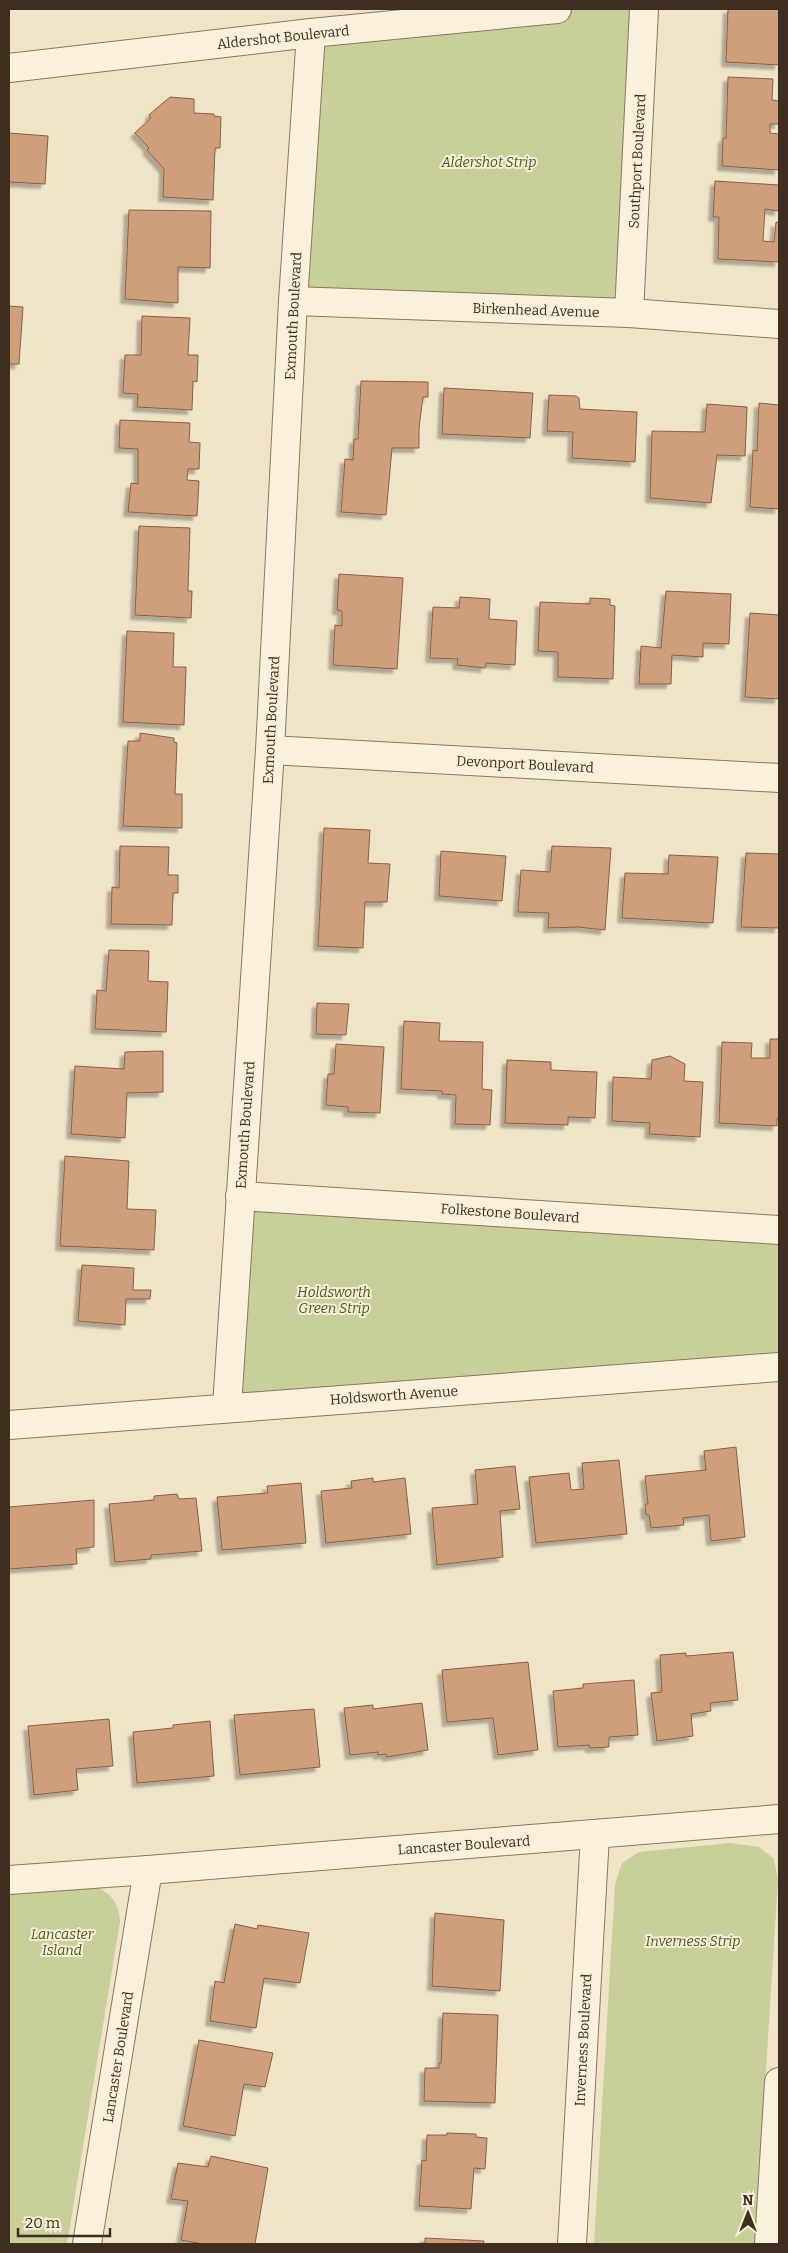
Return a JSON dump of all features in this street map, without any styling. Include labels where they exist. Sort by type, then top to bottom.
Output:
[{"type":"street","name":"Aldershot Boulevard","points":[[9,68],[311,33],[557,9]]},
{"type":"street","name":"Southport Boulevard","points":[[629,313],[644,9]]},
{"type":"street","name":"Exmouth Boulevard","points":[[227,1407],[270,750],[293,302],[311,33]]},
{"type":"street","name":"Birkenhead Avenue","points":[[293,302],[629,313],[779,324]]},
{"type":"street","name":"Devonport Boulevard","points":[[270,750],[779,778]]},
{"type":"street","name":"Folkestone Boulevard","points":[[240,1196],[779,1230]]},
{"type":"street","name":"Holdsworth Avenue","points":[[9,1425],[227,1407],[779,1367]]},
{"type":"street","name":"Lancaster Boulevard","points":[[9,1880],[779,1819]]},
{"type":"street","name":"Inverness Boulevard","points":[[572,2244],[595,1835]]},
{"type":"street","name":"Lancaster Boulevard","points":[[87,2244],[148,1870]]},
{"type":"street","points":[[769,2244],[779,2082]]},
{"type":"green space","name":"Aldershot Strip","points":[[557,9],[644,9],[629,313],[293,301],[311,33]]},
{"type":"green space","name":"Holdsworth Green Strip","points":[[240,1196],[779,1230],[779,1367],[227,1407]]},
{"type":"green space","name":"Inverness Strip","points":[[730,1843],[759,1847],[774,1859],[778,1880],[755,2244],[594,2244],[615,1884],[622,1863],[639,1852]]},
{"type":"green space","name":"Lancaster Island","points":[[91,1886],[98,1888],[112,1898],[118,1909],[120,1922],[67,2244],[9,2244],[9,1892]]},
{"type":"building","points":[[728,9],[779,9],[779,65],[726,62]]},
{"type":"building","points":[[728,77],[773,79],[772,100],[779,101],[779,124],[770,124],[770,133],[779,134],[779,170],[722,166],[723,138],[726,138]]},
{"type":"building","points":[[170,97],[194,99],[194,113],[214,114],[214,116],[221,117],[220,148],[215,148],[213,200],[163,197],[164,169],[135,133],[151,118],[149,115]]},
{"type":"building","points":[[9,133],[48,136],[45,184],[9,182]]},
{"type":"building","points":[[715,181],[779,185],[779,211],[765,209],[763,241],[774,242],[776,222],[779,223],[779,262],[718,259],[719,217],[713,217]]},
{"type":"building","points":[[129,210],[211,211],[210,268],[178,267],[178,303],[125,299]]},
{"type":"building","points":[[9,306],[23,307],[19,364],[9,364]]},
{"type":"building","points":[[142,316],[190,318],[188,355],[198,355],[197,382],[193,381],[192,410],[137,407],[138,394],[123,393],[125,355],[141,355]]},
{"type":"building","points":[[361,381],[428,382],[428,397],[423,397],[419,428],[419,448],[392,448],[386,515],[341,512],[345,459],[353,460],[354,439],[358,439]]},
{"type":"building","points":[[444,388],[533,393],[530,438],[442,434]]},
{"type":"building","points":[[549,395],[576,396],[579,398],[580,409],[637,412],[635,462],[572,458],[573,432],[547,431]]},
{"type":"building","points":[[759,403],[779,405],[779,509],[750,507],[753,450],[757,451]]},
{"type":"building","points":[[707,404],[747,407],[745,456],[717,455],[711,503],[650,498],[652,431],[705,432]]},
{"type":"building","points":[[120,420],[190,423],[189,442],[200,443],[199,469],[188,469],[187,480],[199,481],[197,516],[128,512],[131,483],[138,484],[138,449],[119,448]]},
{"type":"building","points":[[139,526],[190,528],[188,591],[192,591],[191,618],[135,615]]},
{"type":"building","points":[[339,574],[403,578],[397,669],[333,665],[335,625],[342,626],[342,611],[337,610]]},
{"type":"building","points":[[666,591],[731,594],[729,644],[703,643],[703,657],[672,655],[671,684],[639,684],[641,646],[661,648]]},
{"type":"building","points":[[460,597],[490,599],[489,619],[517,621],[515,665],[486,663],[485,668],[457,665],[458,659],[430,658],[433,607],[459,608]]},
{"type":"building","points":[[590,598],[610,599],[610,605],[615,606],[613,679],[558,677],[558,652],[538,651],[540,602],[590,604]]},
{"type":"building","points":[[750,613],[779,615],[779,699],[745,697]]},
{"type":"building","points":[[127,631],[174,633],[173,667],[186,667],[184,725],[123,722]]},
{"type":"building","points":[[140,733],[174,738],[174,742],[177,743],[175,794],[182,794],[182,828],[123,826],[128,741],[140,741]]},
{"type":"building","points":[[324,828],[370,830],[368,863],[390,864],[387,902],[365,902],[363,948],[318,946]]},
{"type":"building","points":[[120,846],[169,847],[168,875],[178,875],[178,893],[173,893],[172,925],[111,924],[112,887],[119,888]]},
{"type":"building","points":[[552,846],[611,848],[605,930],[578,927],[548,928],[549,913],[518,912],[521,870],[550,872]]},
{"type":"building","points":[[441,851],[506,856],[502,901],[439,896]]},
{"type":"building","points":[[746,853],[779,854],[779,928],[741,927]]},
{"type":"building","points":[[669,855],[718,857],[713,923],[622,918],[625,873],[668,874]]},
{"type":"building","points":[[109,950],[149,951],[148,981],[168,982],[166,1032],[95,1029],[97,990],[106,991]]},
{"type":"building","points":[[317,1003],[349,1004],[346,1035],[316,1034]]},
{"type":"building","points":[[404,1021],[440,1023],[439,1041],[483,1042],[482,1089],[492,1090],[490,1125],[455,1124],[456,1095],[442,1094],[442,1091],[401,1089]]},
{"type":"building","points":[[770,1039],[779,1039],[779,1118],[777,1118],[777,1126],[719,1123],[722,1042],[752,1043],[751,1058],[770,1058]]},
{"type":"building","points":[[336,1044],[384,1047],[380,1113],[348,1112],[348,1107],[326,1105],[328,1074],[334,1074]]},
{"type":"building","points":[[163,1051],[163,1092],[127,1093],[125,1138],[71,1134],[75,1066],[124,1069],[125,1052]]},
{"type":"building","points":[[670,1056],[685,1064],[684,1081],[703,1082],[700,1137],[649,1134],[650,1123],[612,1121],[613,1077],[651,1079],[652,1060]]},
{"type":"building","points":[[507,1060],[551,1062],[551,1070],[597,1072],[595,1118],[568,1117],[568,1125],[505,1123]]},
{"type":"building","points":[[65,1156],[129,1161],[127,1209],[156,1210],[154,1250],[60,1246]]},
{"type":"building","points":[[82,1265],[134,1268],[133,1290],[151,1290],[150,1299],[126,1299],[125,1325],[78,1321]]},
{"type":"building","points":[[736,1447],[745,1537],[711,1541],[709,1515],[683,1518],[684,1525],[651,1528],[649,1515],[646,1515],[645,1504],[648,1504],[645,1476],[706,1470],[704,1451]]},
{"type":"building","points":[[619,1460],[627,1534],[536,1543],[529,1477],[569,1473],[571,1490],[584,1489],[582,1463]]},
{"type":"building","points":[[515,1466],[520,1509],[500,1511],[503,1557],[437,1565],[432,1508],[478,1504],[475,1470]]},
{"type":"building","points":[[373,1478],[373,1482],[405,1478],[411,1534],[326,1543],[321,1491],[352,1488],[351,1481]]},
{"type":"building","points":[[301,1483],[306,1543],[222,1550],[217,1497],[268,1493],[267,1486]]},
{"type":"building","points":[[177,1494],[179,1499],[196,1498],[202,1551],[151,1555],[151,1559],[115,1562],[109,1504],[154,1500],[154,1496]]},
{"type":"building","points":[[94,1500],[94,1547],[76,1549],[77,1564],[9,1569],[9,1507]]},
{"type":"building","points":[[733,1652],[738,1700],[710,1703],[711,1711],[691,1714],[693,1736],[657,1741],[651,1693],[662,1692],[660,1655],[686,1653],[686,1656]]},
{"type":"building","points":[[528,1662],[538,1750],[498,1755],[493,1718],[447,1722],[442,1670]]},
{"type":"building","points":[[634,1680],[638,1735],[609,1737],[609,1747],[590,1748],[589,1745],[558,1747],[553,1691],[583,1688],[583,1684]]},
{"type":"building","points":[[422,1703],[428,1750],[387,1757],[386,1754],[378,1755],[378,1752],[350,1755],[344,1708],[373,1705],[373,1709]]},
{"type":"building","points":[[314,1709],[320,1767],[240,1775],[234,1715]]},
{"type":"building","points":[[109,1719],[113,1766],[76,1769],[78,1790],[34,1795],[28,1726]]},
{"type":"building","points":[[210,1721],[214,1776],[137,1783],[133,1732],[173,1728],[173,1725]]},
{"type":"building","points":[[435,1913],[504,1920],[500,1991],[432,1986]]},
{"type":"building","points":[[235,1924],[257,1929],[258,1925],[309,1933],[300,1983],[264,1978],[256,2028],[210,2021],[215,1981],[224,1983]]},
{"type":"building","points":[[443,2013],[498,2015],[495,2103],[424,2101],[425,2068],[439,2068],[439,2063],[441,2063]]},
{"type":"building","points":[[199,2040],[273,2053],[265,2087],[244,2084],[235,2136],[183,2126]]},
{"type":"building","points":[[447,2133],[476,2134],[476,2137],[487,2138],[485,2169],[474,2168],[471,2209],[419,2206],[422,2160],[426,2161],[427,2135],[447,2135]]},
{"type":"building","points":[[211,2156],[268,2168],[255,2244],[203,2244],[181,2240],[188,2201],[171,2199],[178,2163],[208,2167]]},
{"type":"building","points":[[425,2238],[484,2241],[483,2244],[410,2244],[425,2243]]}]
